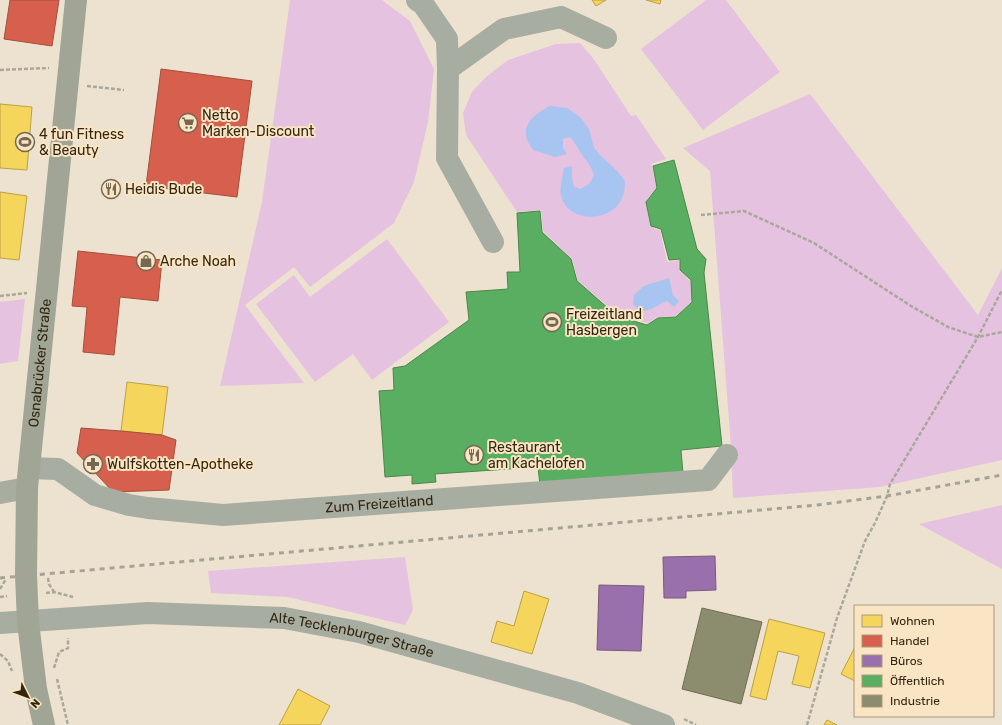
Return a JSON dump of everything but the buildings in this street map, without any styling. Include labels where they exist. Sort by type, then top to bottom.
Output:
[{"type":"main road","name":"Osnabrücker Straße","points":[[44,725],[36,689],[28,622],[26,575],[28,478],[76,0]]},
{"type":"street","points":[[417,0],[423,4],[447,38],[447,158],[493,242]]},
{"type":"street","points":[[448,69],[504,29],[561,17],[606,38]]},
{"type":"street","name":"Zum Freizeitland","points":[[0,493],[28,478],[58,469],[95,495],[129,505],[223,515],[708,480],[727,454]]},
{"type":"street","name":"Alte Tecklenburger Straße","points":[[0,623],[148,613],[284,618],[359,632],[578,693],[673,722]]},
{"type":"path","points":[[0,70],[69,75],[124,90]]},
{"type":"path","points":[[701,214],[744,211],[814,243],[911,306],[948,327],[978,337],[1002,332]]},
{"type":"path","points":[[0,296],[47,290]]},
{"type":"path","points":[[806,725],[837,618],[864,541],[875,523],[887,496],[890,484],[978,337],[1002,290]]},
{"type":"path","points":[[54,669],[59,652],[68,648]]},
{"type":"path","points":[[56,676],[68,725]]},
{"type":"path","points":[[673,722],[696,725]]},
{"type":"shaded area","points":[[290,0],[382,0],[410,21],[434,69],[428,122],[414,182],[394,223],[310,287],[294,267],[245,305],[304,383],[220,386],[262,202]]},
{"type":"shaded area","points":[[706,0],[726,0],[780,72],[703,130],[641,49]]},
{"type":"shaded area","points":[[580,43],[593,58],[631,116],[636,115],[666,159],[651,164],[657,189],[647,199],[654,229],[660,230],[667,262],[679,260],[679,270],[691,282],[691,302],[677,316],[658,317],[648,323],[619,316],[578,281],[572,259],[543,231],[541,210],[517,212],[466,135],[463,113],[472,92],[486,77],[508,60],[556,44]]},
{"type":"shaded area","points":[[810,94],[978,315],[1002,268],[1002,460],[880,487],[733,498],[731,447],[710,171],[683,148]]},
{"type":"shaded area","points":[[387,239],[449,322],[372,380],[353,354],[315,382],[256,304],[294,275],[310,297]]},
{"type":"shaded area","points":[[25,299],[18,361],[0,364],[0,302]]},
{"type":"shaded area","points":[[1002,505],[1002,569],[919,524]]},
{"type":"shaded area","points":[[405,557],[413,610],[405,625],[288,597],[211,593],[208,571]]},
{"type":"water","points":[[550,106],[567,108],[580,117],[589,129],[594,148],[625,181],[624,192],[620,202],[614,209],[606,214],[588,217],[571,211],[565,205],[561,196],[564,168],[572,166],[572,179],[574,187],[581,189],[590,183],[594,175],[590,166],[570,137],[563,139],[563,148],[567,154],[555,157],[533,150],[526,138],[527,125],[533,117]]},
{"type":"water","points":[[669,278],[673,295],[679,301],[674,307],[667,301],[651,309],[640,311],[633,304],[634,295],[644,286]]},
{"type":"railway","points":[[0,578],[817,505],[887,496],[1002,475]]},
{"type":"place","name":"Netto Marken-Discount","points":[[188,123]]},
{"type":"place","name":"4 fun Fitness & Beauty","points":[[25,142]]},
{"type":"place","name":"Heidis Bude","points":[[111,189]]},
{"type":"place","name":"Arche Noah","points":[[146,261]]},
{"type":"place","name":"Freizeitland Hasbergen","points":[[552,322]]},
{"type":"place","name":"Restaurant am Kachelofen","points":[[474,455]]},
{"type":"place","name":"Wulfskotten-Apotheke","points":[[93,464]]}]
